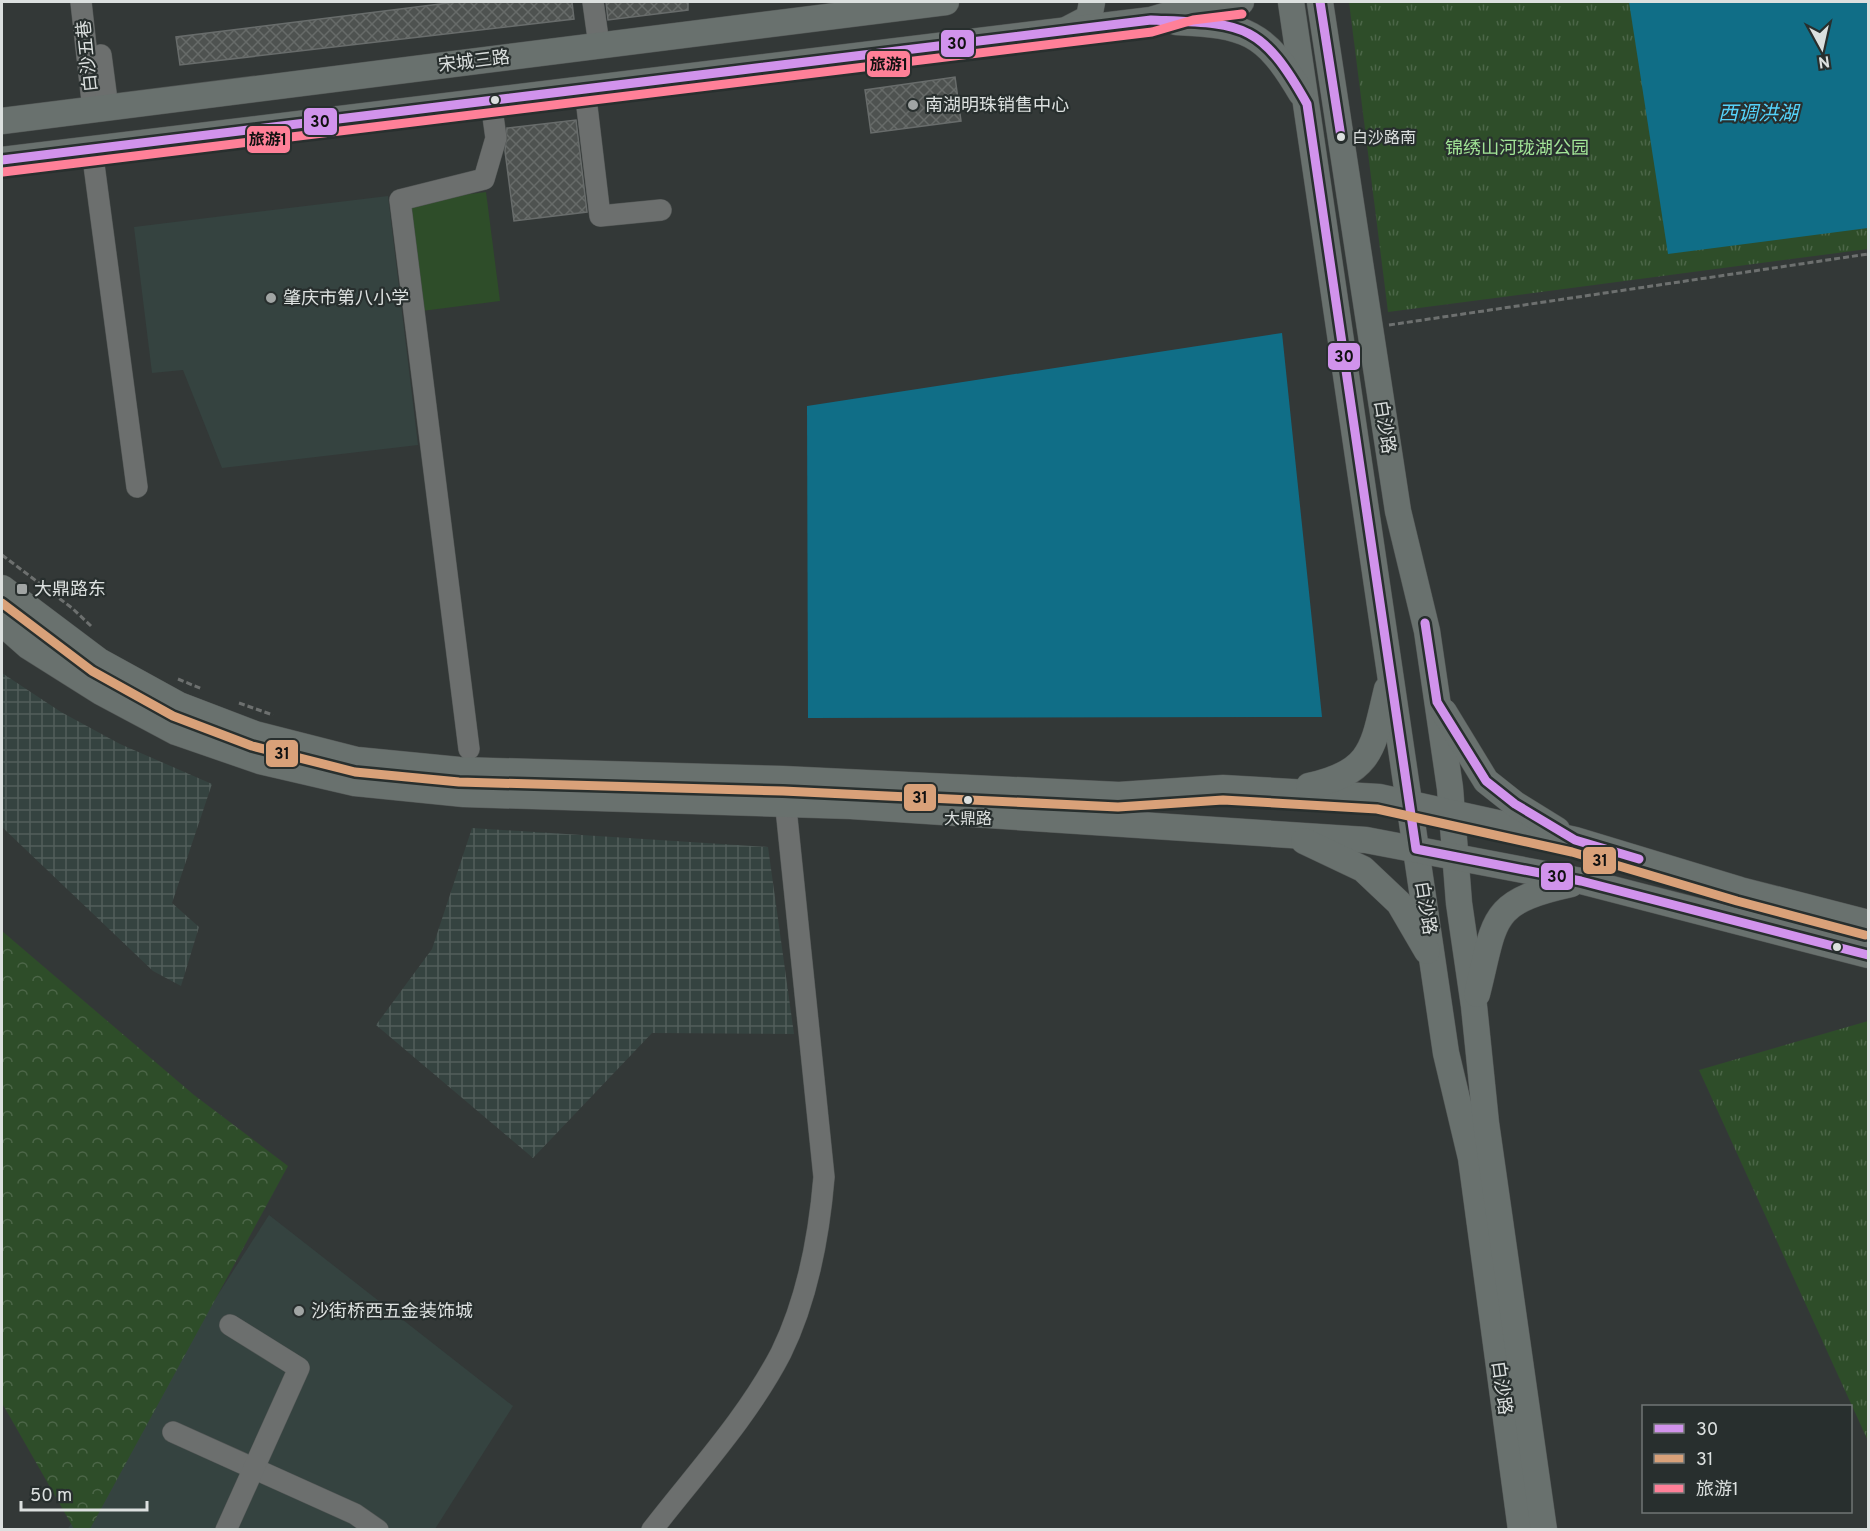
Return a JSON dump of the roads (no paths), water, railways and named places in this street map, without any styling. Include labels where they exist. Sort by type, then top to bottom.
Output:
[{"type":"main road","name":"宋城三路","points":[[2,121],[946,2]]},
{"type":"main road","points":[[1067,30],[1089,18],[1092,2]]},
{"type":"main road","points":[[2,160],[1151,20],[1191,8],[1241,2]]},
{"type":"main road","name":"白沙路","points":[[1291,2],[1389,680],[1411,802],[1446,1053],[1471,1158],[1521,1530]]},
{"type":"main road","name":"白沙路","points":[[1320,2],[1398,511],[1427,632],[1453,812],[1459,903],[1474,1006],[1486,1124],[1544,1530]]},
{"type":"main road","points":[[1151,20],[1230,26],[1257,37],[1287,71],[1307,104]]},
{"type":"main road","points":[[2,588],[99,661],[179,705],[255,734],[357,760],[459,770],[785,791],[1366,840],[1581,882],[1869,955]]},
{"type":"main road","points":[[2,623],[28,646],[100,692],[176,732],[260,761],[355,783],[464,794],[785,791],[1119,795],[1223,788],[1286,790],[1411,802],[1575,840],[1740,890],[1869,923]]},
{"type":"main road","points":[[1286,790],[1339,779],[1365,758],[1374,743],[1389,680]]},
{"type":"main road","points":[[1437,702],[1486,781],[1515,804],[1575,840]]},
{"type":"main road","points":[[1290,835],[1364,869],[1370,874],[1399,903],[1434,962]]},
{"type":"main road","points":[[1474,1006],[1497,921],[1509,906],[1524,896],[1581,882]]},
{"type":"street","name":"白沙五巷","points":[[81,2],[100,109]]},
{"type":"street","points":[[95,2],[100,109]]},
{"type":"street","points":[[593,2],[598,45]]},
{"type":"street","points":[[585,90],[600,216],[661,210]]},
{"type":"street","points":[[469,749],[400,200],[484,178],[496,138],[491,102]]},
{"type":"street","points":[[92,150],[136,487]]},
{"type":"street","points":[[652,1530],[740,1417],[781,1353],[804,1292],[819,1230],[824,1177],[785,791]]},
{"type":"street","points":[[226,1530],[299,1368],[230,1325]]},
{"type":"street","points":[[173,1432],[355,1514],[378,1530]]},
{"type":"water","name":"西调洪湖","points":[[1629,2],[1868,2],[1868,228],[1668,254]]},
{"type":"water","points":[[1282,333],[1322,717],[808,718],[807,406]]},
{"type":"place","name":"南湖明珠销售中心","points":[[913,105]]},
{"type":"place","name":"白沙路南","points":[[1341,137]]},
{"type":"place","name":"肇庆市第八小学","points":[[271,298]]},
{"type":"place","name":"大鼎路东","points":[[22,589]]},
{"type":"place","name":"大鼎路","points":[[968,800]]},
{"type":"place","name":"沙街桥西五金装饰城","points":[[299,1311]]},
{"type":"park label","name":"锦绣山河珑湖公园","points":[[1517,148]]}]
